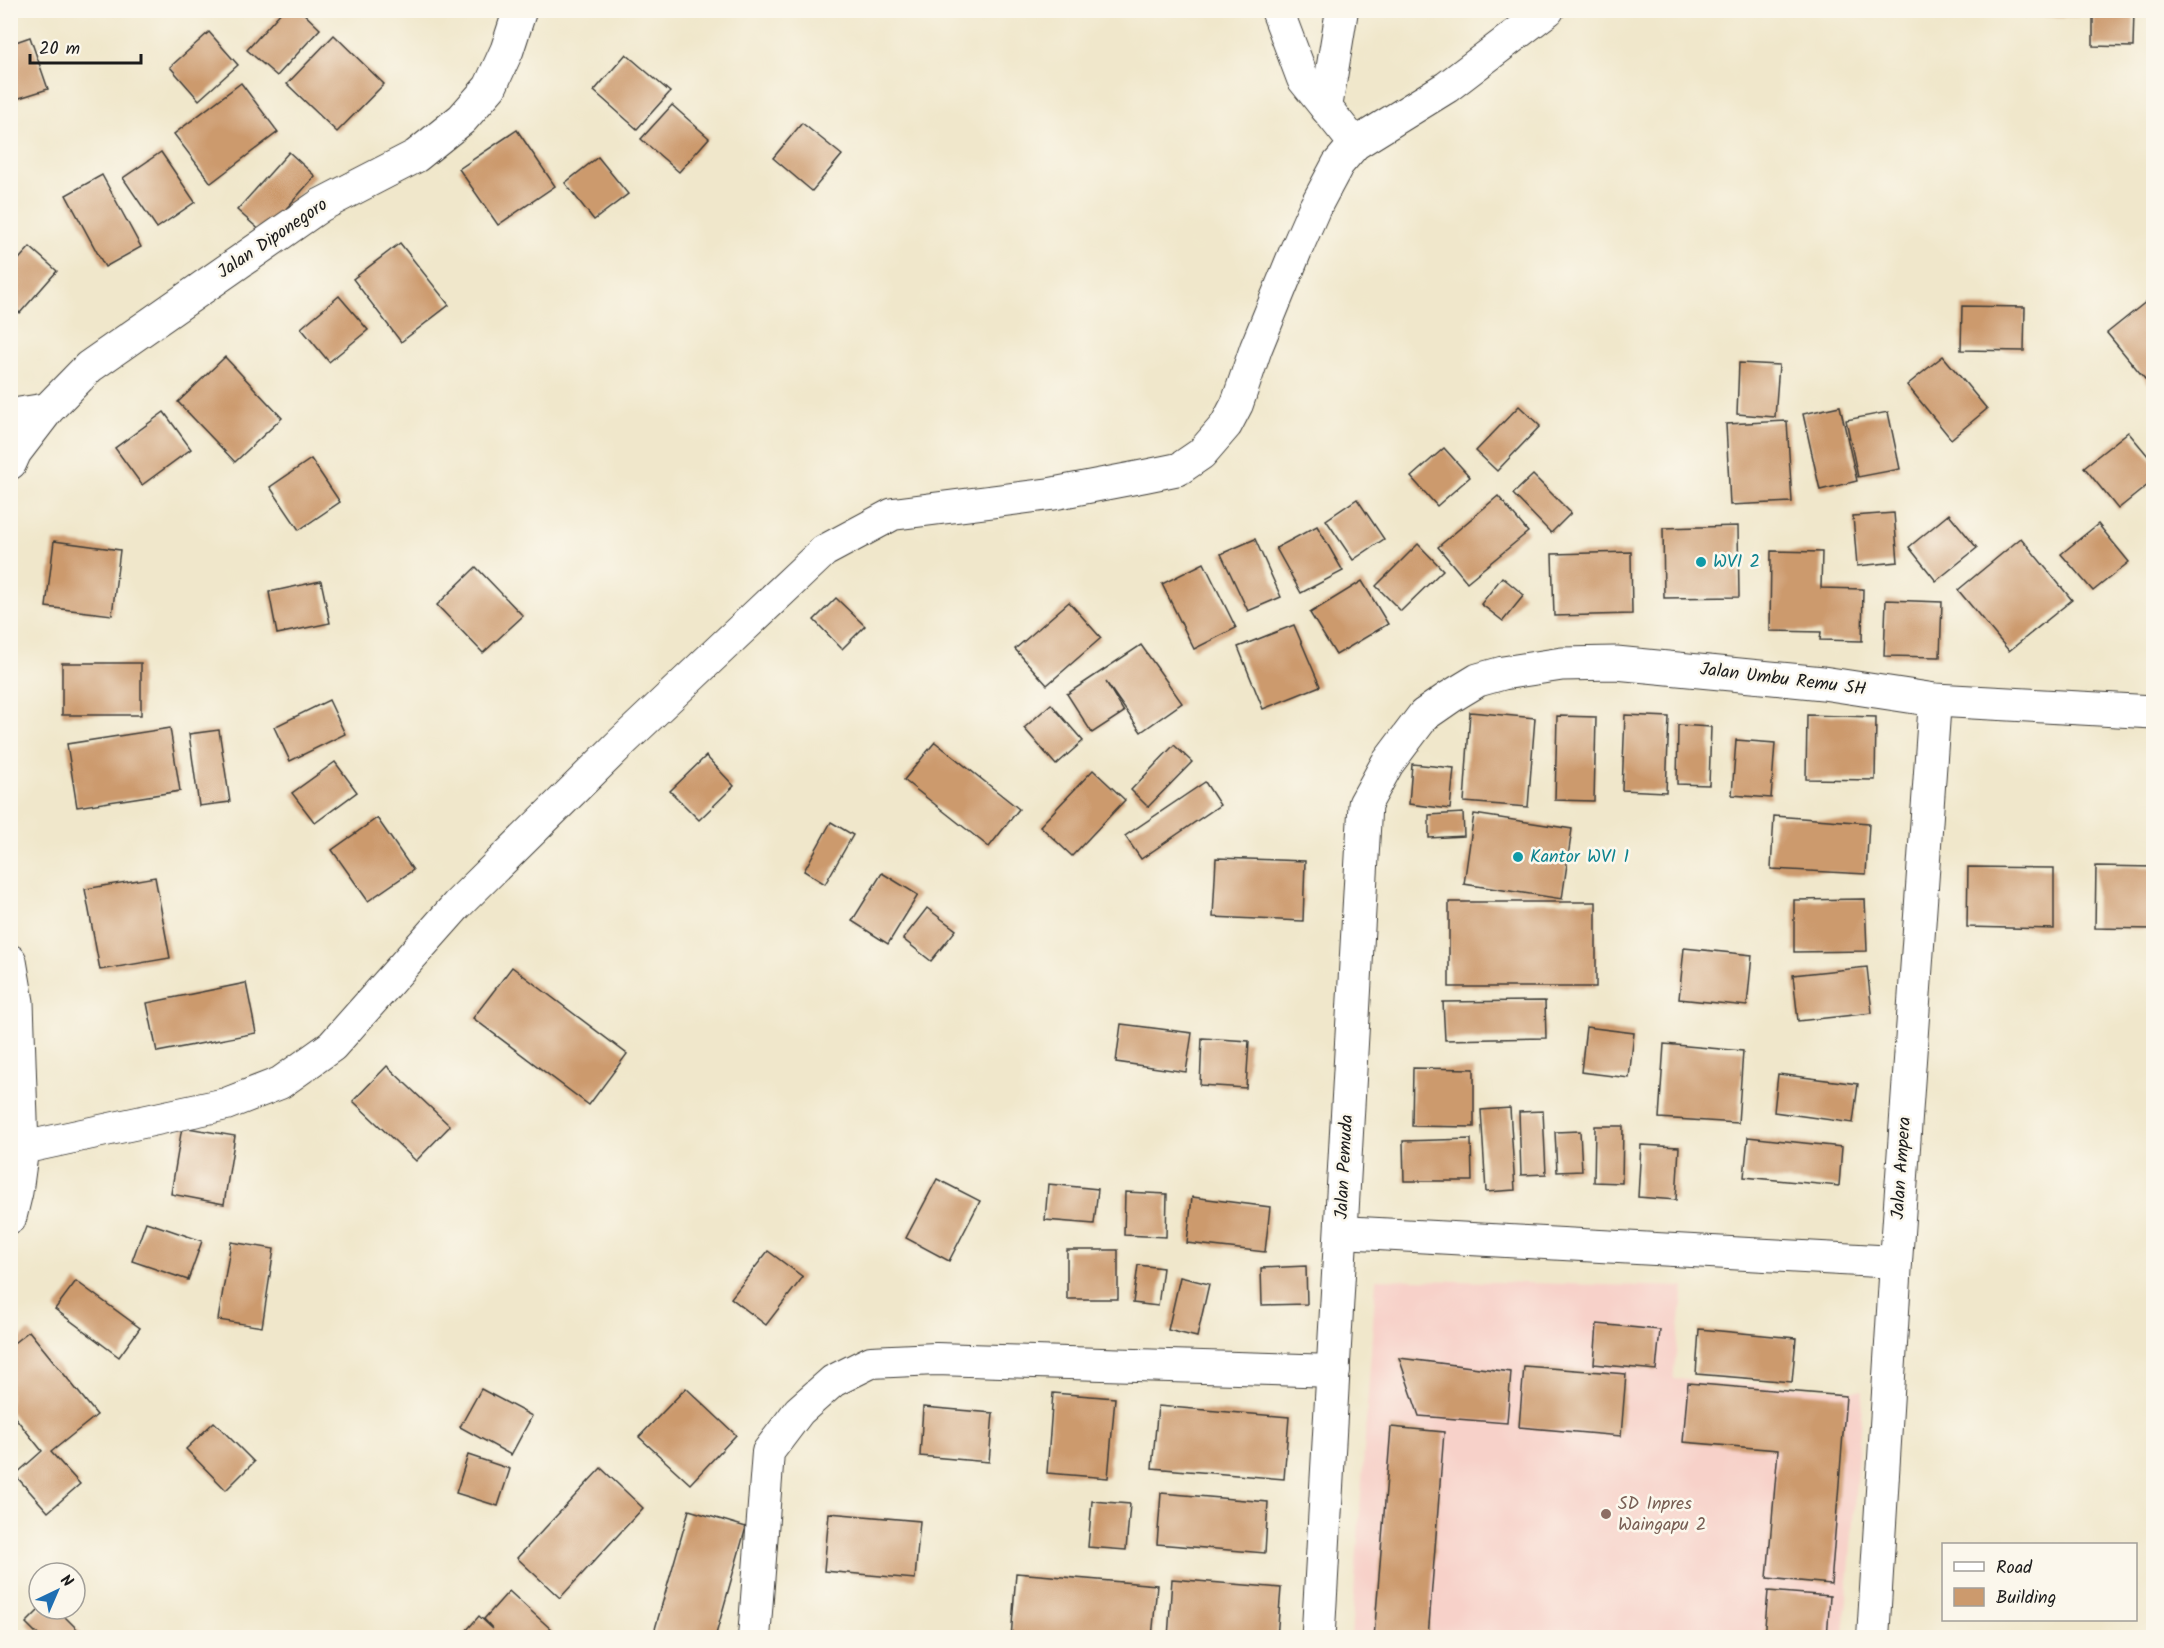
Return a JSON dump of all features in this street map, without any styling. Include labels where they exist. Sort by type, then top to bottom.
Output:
[{"type":"main road","name":"Jalan Diponegoro","points":[[10,463],[15,452],[48,409],[89,367],[321,205],[416,156],[462,119],[490,87],[507,50],[520,10]]},
{"type":"main road","name":"Jalan Umbu Remu SH","points":[[1424,715],[1478,680],[1503,673],[1562,664],[1616,663],[1824,683],[1935,700],[2154,712]]},
{"type":"main road","name":"Jalan Pemuda","points":[[1318,1638],[1365,804],[1387,764],[1424,715]]},
{"type":"main road","points":[[10,961],[17,1002],[22,1148],[10,1217]]},
{"type":"street","points":[[1277,10],[1303,79],[1355,144]]},
{"type":"street","points":[[1326,108],[1342,10]]},
{"type":"street","points":[[22,1148],[226,1104],[280,1083],[332,1046],[457,905],[622,742],[824,551],[893,514],[1051,494],[1145,476],[1179,469],[1201,454],[1226,425],[1237,404],[1256,348],[1309,219],[1338,164],[1355,144],[1447,87],[1548,10]]},
{"type":"street","points":[[10,415],[48,409]]},
{"type":"street","name":"Jalan Ampera","points":[[1872,1638],[1935,700]]},
{"type":"street","points":[[1341,1232],[1896,1262]]},
{"type":"street","points":[[754,1638],[768,1452],[799,1411],[833,1381],[871,1362],[936,1359],[1334,1371]]},
{"type":"shaded area","name":"SD Inpres Waingapu 2","points":[[1376,1279],[1684,1287],[1673,1379],[1863,1391],[1844,1637],[1351,1638]]},
{"type":"building","points":[[283,10],[300,10],[320,29],[277,76],[247,50]]},
{"type":"building","points":[[2011,10],[2078,10],[2078,17],[2011,16]]},
{"type":"building","points":[[2093,10],[2134,10],[2133,47],[2093,46]]},
{"type":"building","points":[[209,32],[238,65],[199,100],[170,67]]},
{"type":"building","points":[[334,35],[384,84],[337,132],[287,84]]},
{"type":"building","points":[[30,37],[48,89],[10,101],[10,44]]},
{"type":"building","points":[[626,54],[670,92],[637,129],[594,91]]},
{"type":"building","points":[[241,83],[278,132],[211,183],[174,134]]},
{"type":"building","points":[[672,105],[709,138],[679,172],[641,139]]},
{"type":"building","points":[[802,123],[842,155],[812,191],[773,158]]},
{"type":"building","points":[[517,130],[555,186],[498,225],[459,169]]},
{"type":"building","points":[[161,152],[195,202],[157,228],[123,178]]},
{"type":"building","points":[[289,152],[315,176],[264,234],[237,210]]},
{"type":"building","points":[[598,157],[628,194],[594,220],[565,183]]},
{"type":"building","points":[[102,175],[141,247],[105,267],[66,195]]},
{"type":"building","points":[[400,243],[449,305],[401,342],[353,279]]},
{"type":"building","points":[[30,247],[57,271],[20,313],[10,304],[10,269]]},
{"type":"building","points":[[339,296],[368,330],[329,362],[301,328]]},
{"type":"building","points":[[2147,301],[2154,309],[2154,390],[2107,333]]},
{"type":"building","points":[[1962,306],[2025,307],[2024,351],[1961,350]]},
{"type":"building","points":[[1943,356],[1987,409],[1951,439],[1907,385]]},
{"type":"building","points":[[225,357],[282,418],[235,462],[178,402]]},
{"type":"building","points":[[1739,363],[1779,365],[1775,417],[1737,414]]},
{"type":"building","points":[[1519,406],[1540,426],[1497,471],[1476,451]]},
{"type":"building","points":[[1840,406],[1857,481],[1820,490],[1803,414]]},
{"type":"building","points":[[164,412],[191,449],[142,485],[115,448]]},
{"type":"building","points":[[1888,412],[1900,469],[1858,477],[1846,420]]},
{"type":"building","points":[[1787,421],[1792,502],[1730,505],[1726,424]]},
{"type":"building","points":[[2128,432],[2154,463],[2154,480],[2118,509],[2084,467]]},
{"type":"building","points":[[1444,448],[1470,477],[1437,506],[1411,477]]},
{"type":"building","points":[[311,459],[340,502],[299,530],[270,487]]},
{"type":"building","points":[[1533,475],[1571,513],[1551,533],[1513,494]]},
{"type":"building","points":[[1498,496],[1528,532],[1467,582],[1438,547]]},
{"type":"building","points":[[1357,499],[1384,539],[1353,560],[1326,520]]},
{"type":"building","points":[[1894,513],[1898,562],[1857,566],[1853,516]]},
{"type":"building","points":[[1949,514],[1977,548],[1936,581],[1909,547]]},
{"type":"building","points":[[2098,524],[2129,562],[2093,591],[2061,554]]},
{"type":"building","points":[[1317,526],[1343,571],[1301,593],[1276,548]]},
{"type":"building","name":"WVI 2","points":[[1738,526],[1739,597],[1664,598],[1663,528]]},
{"type":"building","points":[[2021,538],[2072,600],[2009,651],[1958,590]]},
{"type":"building","points":[[1255,539],[1281,597],[1248,611],[1221,554]]},
{"type":"building","points":[[54,541],[120,550],[112,615],[46,607]]},
{"type":"building","points":[[1418,544],[1443,570],[1401,611],[1376,586]]},
{"type":"building","points":[[1771,551],[1822,552],[1821,588],[1863,589],[1862,641],[1820,640],[1821,632],[1770,631]]},
{"type":"building","points":[[1631,552],[1632,614],[1554,616],[1552,554]]},
{"type":"building","points":[[1204,563],[1236,628],[1194,649],[1162,584]]},
{"type":"building","points":[[476,567],[523,616],[483,653],[437,605]]},
{"type":"building","points":[[1502,577],[1524,595],[1503,621],[1481,604]]},
{"type":"building","points":[[321,581],[330,623],[277,634],[269,592]]},
{"type":"building","points":[[1362,581],[1388,624],[1336,655],[1310,613]]},
{"type":"building","points":[[836,598],[865,626],[842,649],[814,620]]},
{"type":"building","points":[[1886,600],[1942,602],[1940,657],[1884,656]]},
{"type":"building","points":[[1069,602],[1101,638],[1047,685],[1015,649]]},
{"type":"building","points":[[1294,625],[1320,686],[1263,709],[1238,647]]},
{"type":"building","points":[[1141,645],[1182,703],[1141,732],[1106,682],[1124,712],[1092,733],[1067,694]]},
{"type":"building","points":[[62,663],[141,663],[141,715],[62,715]]},
{"type":"building","points":[[329,700],[345,734],[290,761],[274,727]]},
{"type":"building","points":[[1051,704],[1083,741],[1056,765],[1024,728]]},
{"type":"building","points":[[1470,712],[1535,718],[1528,807],[1464,802]]},
{"type":"building","points":[[1625,715],[1669,717],[1666,792],[1622,790]]},
{"type":"building","points":[[1807,715],[1876,717],[1875,780],[1806,779]]},
{"type":"building","points":[[1557,716],[1596,717],[1594,801],[1555,800]]},
{"type":"building","points":[[1678,725],[1711,727],[1709,785],[1677,784]]},
{"type":"building","points":[[170,728],[180,791],[77,807],[67,744]]},
{"type":"building","points":[[219,730],[230,802],[199,806],[189,734]]},
{"type":"building","points":[[1736,740],[1775,743],[1771,798],[1732,795]]},
{"type":"building","points":[[935,742],[1019,809],[989,847],[904,780]]},
{"type":"building","points":[[1174,745],[1192,762],[1148,807],[1131,790]]},
{"type":"building","points":[[706,756],[734,786],[699,820],[670,791]]},
{"type":"building","points":[[335,762],[357,792],[315,823],[292,793]]},
{"type":"building","points":[[1412,764],[1454,768],[1450,809],[1409,804]]},
{"type":"building","points":[[1093,770],[1125,800],[1072,856],[1040,826]]},
{"type":"building","points":[[1205,782],[1220,805],[1141,859],[1125,836]]},
{"type":"building","points":[[1463,813],[1464,836],[1429,838],[1429,815]]},
{"type":"building","name":"Kantor WVI 1","points":[[1474,814],[1572,829],[1562,899],[1464,884]]},
{"type":"building","points":[[1774,816],[1869,823],[1866,874],[1771,869]]},
{"type":"building","points":[[377,818],[413,870],[368,901],[332,850]]},
{"type":"building","points":[[831,822],[853,835],[825,884],[804,871]]},
{"type":"building","points":[[1216,858],[1305,861],[1303,921],[1213,917]]},
{"type":"building","points":[[2096,866],[2154,867],[2154,929],[2095,928]]},
{"type":"building","points":[[1968,867],[2054,868],[2054,929],[1967,927]]},
{"type":"building","points":[[882,873],[918,895],[888,944],[852,921]]},
{"type":"building","points":[[155,877],[170,958],[100,970],[85,889]]},
{"type":"building","points":[[1865,899],[1867,951],[1794,952],[1794,900]]},
{"type":"building","points":[[1449,902],[1596,902],[1596,987],[1449,987]]},
{"type":"building","points":[[927,908],[956,930],[931,961],[903,939]]},
{"type":"building","points":[[1684,948],[1752,955],[1747,1006],[1679,999]]},
{"type":"building","points":[[512,967],[627,1054],[589,1105],[473,1018]]},
{"type":"building","points":[[1867,967],[1872,1013],[1798,1021],[1793,975]]},
{"type":"building","points":[[246,983],[256,1033],[157,1052],[147,1003]]},
{"type":"building","points":[[1545,1001],[1546,1038],[1445,1040],[1443,1002]]},
{"type":"building","points":[[1121,1024],[1192,1033],[1186,1072],[1116,1062]]},
{"type":"building","points":[[1586,1027],[1634,1033],[1629,1078],[1581,1072]]},
{"type":"building","points":[[1202,1038],[1249,1041],[1246,1088],[1200,1085]]},
{"type":"building","points":[[1664,1044],[1743,1051],[1738,1123],[1659,1118]]},
{"type":"building","points":[[387,1066],[450,1126],[416,1161],[353,1101]]},
{"type":"building","points":[[1413,1068],[1474,1069],[1474,1127],[1412,1126]]},
{"type":"building","points":[[1778,1074],[1858,1084],[1853,1123],[1774,1112]]},
{"type":"building","points":[[1510,1108],[1515,1190],[1486,1192],[1481,1110]]},
{"type":"building","points":[[1543,1111],[1546,1174],[1521,1175],[1519,1112]]},
{"type":"building","points":[[1595,1126],[1623,1126],[1622,1183],[1594,1182]]},
{"type":"building","points":[[182,1127],[235,1136],[224,1204],[171,1194]]},
{"type":"building","points":[[1580,1131],[1582,1171],[1557,1172],[1555,1132]]},
{"type":"building","points":[[1748,1137],[1842,1147],[1839,1186],[1744,1177]]},
{"type":"building","points":[[1471,1139],[1472,1181],[1404,1181],[1403,1141]]},
{"type":"building","points":[[1641,1145],[1679,1147],[1676,1200],[1638,1197]]},
{"type":"building","points":[[937,1179],[980,1201],[949,1261],[906,1238]]},
{"type":"building","points":[[1048,1184],[1098,1189],[1094,1224],[1045,1220]]},
{"type":"building","points":[[1125,1192],[1167,1194],[1166,1237],[1124,1235]]},
{"type":"building","points":[[1192,1197],[1270,1207],[1265,1252],[1187,1243]]},
{"type":"building","points":[[146,1222],[202,1241],[188,1280],[132,1261]]},
{"type":"building","points":[[231,1242],[274,1249],[262,1327],[218,1320]]},
{"type":"building","points":[[1067,1250],[1118,1250],[1118,1299],[1067,1299]]},
{"type":"building","points":[[768,1251],[803,1277],[766,1325],[731,1298]]},
{"type":"building","points":[[1138,1265],[1163,1268],[1158,1306],[1133,1303]]},
{"type":"building","points":[[1306,1266],[1307,1304],[1262,1305],[1261,1268]]},
{"type":"building","points":[[1180,1277],[1209,1284],[1197,1337],[1168,1330]]},
{"type":"building","points":[[76,1281],[140,1328],[119,1357],[55,1309]]},
{"type":"building","points":[[1597,1324],[1660,1330],[1656,1370],[1594,1364]]},
{"type":"building","points":[[1699,1329],[1796,1338],[1792,1382],[1696,1374]]},
{"type":"building","points":[[29,1331],[97,1415],[51,1452],[80,1484],[48,1512],[15,1475],[42,1451],[10,1411],[10,1346]]},
{"type":"building","points":[[1399,1358],[1511,1372],[1507,1423],[1419,1416]]},
{"type":"building","points":[[1524,1366],[1626,1374],[1621,1436],[1519,1427]]},
{"type":"building","points":[[1688,1383],[1846,1396],[1831,1584],[1767,1578],[1778,1450],[1683,1442]]},
{"type":"building","points":[[686,1388],[736,1435],[690,1484],[639,1437]]},
{"type":"building","points":[[481,1389],[532,1416],[511,1455],[460,1427]]},
{"type":"building","points":[[1053,1393],[1115,1398],[1108,1478],[1047,1473]]},
{"type":"building","points":[[1158,1406],[1289,1417],[1284,1479],[1152,1468]]},
{"type":"building","points":[[923,1407],[993,1413],[989,1462],[920,1456]]},
{"type":"building","points":[[214,1422],[254,1462],[226,1490],[186,1449]]},
{"type":"building","points":[[1391,1427],[1444,1432],[1428,1638],[1374,1638]]},
{"type":"building","points":[[468,1455],[510,1469],[498,1506],[456,1493]]},
{"type":"building","points":[[601,1468],[643,1508],[560,1598],[517,1558]]},
{"type":"building","points":[[1161,1493],[1268,1502],[1265,1553],[1157,1544]]},
{"type":"building","points":[[1092,1501],[1130,1504],[1126,1550],[1088,1547]]},
{"type":"building","points":[[689,1510],[746,1527],[715,1638],[659,1638],[653,1636]]},
{"type":"building","points":[[829,1513],[920,1521],[915,1579],[824,1571]]},
{"type":"building","points":[[1016,1573],[1157,1585],[1152,1638],[1011,1638]]},
{"type":"building","points":[[1172,1579],[1281,1588],[1277,1638],[1168,1638]]},
{"type":"building","points":[[509,1591],[553,1631],[547,1638],[460,1638],[479,1616],[493,1629],[484,1619]]},
{"type":"building","points":[[1768,1591],[1830,1596],[1827,1638],[1764,1638]]},
{"type":"building","points":[[28,1621],[69,1621],[86,1638],[41,1638],[26,1623]]},
{"type":"place","name":"WVI 2","points":[[1701,562]]},
{"type":"place","name":"Kantor WVI 1","points":[[1518,857]]},
{"type":"place","name":"SD Inpres Waingapu 2","points":[[1606,1514]]}]
